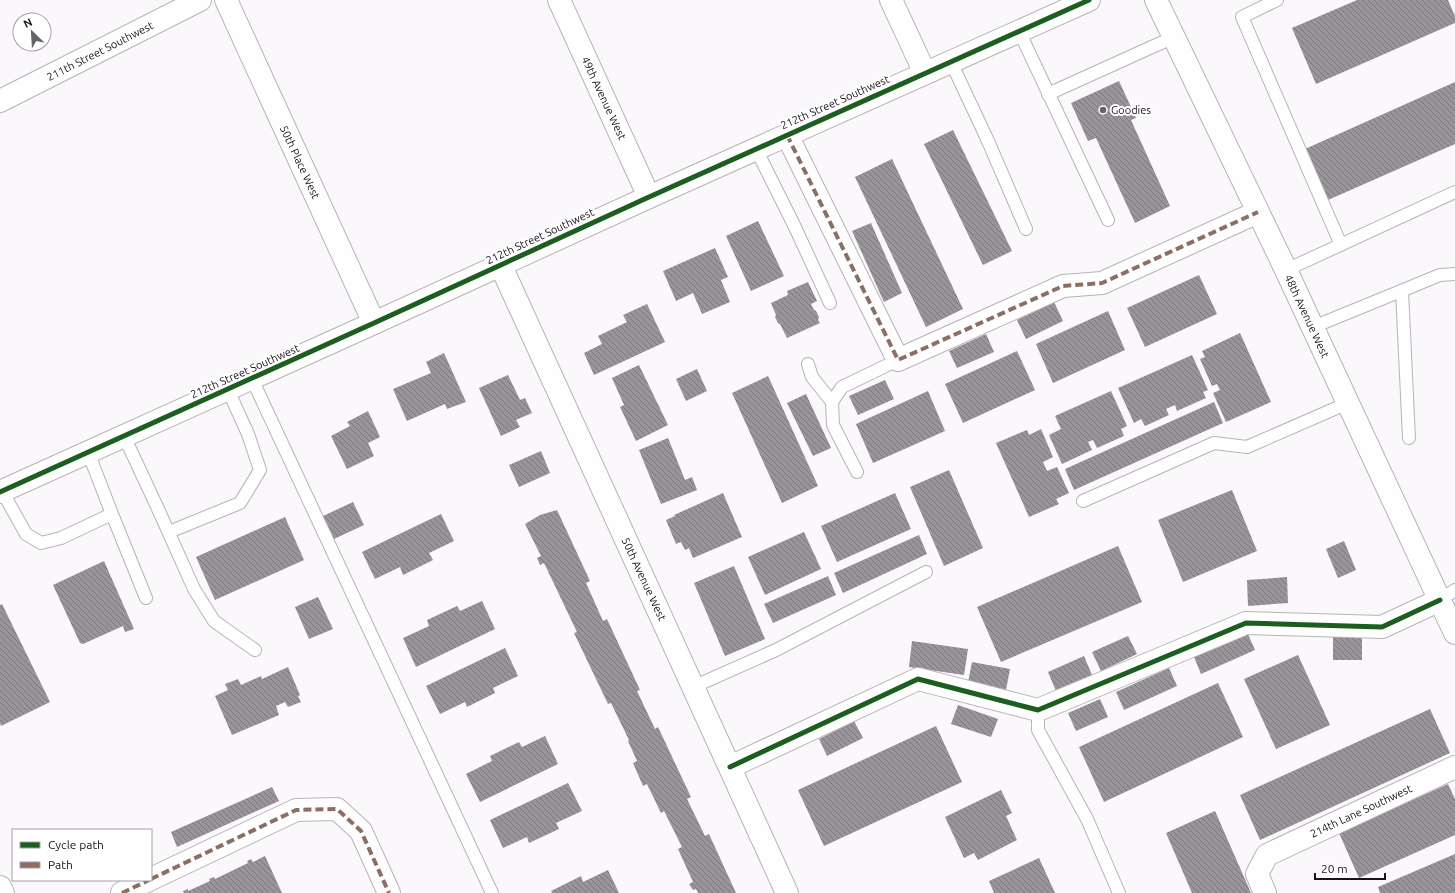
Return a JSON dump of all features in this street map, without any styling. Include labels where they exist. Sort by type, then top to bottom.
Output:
[{"type":"street","name":"211th Street Southwest","points":[[0,101],[200,0]]},
{"type":"street","name":"50th Place West","points":[[226,0],[374,323]]},
{"type":"street","name":"49th Avenue West","points":[[559,0],[649,197]]},
{"type":"street","points":[[891,0],[925,73]]},
{"type":"street","name":"212th Street Southwest","points":[[1,492],[501,266],[649,197],[1089,0]]},
{"type":"street","name":"48th Avenue West","points":[[1156,0],[1286,270],[1348,403],[1447,595],[1455,633]]},
{"type":"street","points":[[788,135],[898,360],[1063,286],[1102,283],[1258,212]]},
{"type":"street","name":"50th Avenue West","points":[[501,266],[787,893]]},
{"type":"street","points":[[730,767],[918,679],[1038,710],[1246,624],[1382,627],[1447,595]]},
{"type":"street","name":"214th Lane Southwest","points":[[1265,893],[1257,874],[1268,855],[1455,767]]},
{"type":"street","points":[[152,879],[296,810],[337,809],[361,831],[389,893]]},
{"type":"street","points":[[122,893],[148,881]]},
{"type":"street","points":[[0,887],[3,893]]},
{"type":"lane","points":[[1277,0],[1242,17],[1341,245]]},
{"type":"lane","points":[[1019,31],[1108,220]]},
{"type":"lane","points":[[1048,94],[1174,37]]},
{"type":"lane","points":[[951,62],[988,141],[1026,230]]},
{"type":"lane","points":[[756,149],[794,225],[830,303]]},
{"type":"lane","points":[[1286,270],[1455,192]]},
{"type":"lane","points":[[1313,327],[1440,275],[1455,274]]},
{"type":"lane","points":[[1402,291],[1409,438]]},
{"type":"lane","points":[[832,402],[842,387],[898,360]]},
{"type":"lane","points":[[808,364],[812,377],[832,402],[833,425],[857,472]]},
{"type":"lane","points":[[252,379],[492,893]]},
{"type":"lane","points":[[169,532],[240,503],[260,470],[248,434],[228,390]]},
{"type":"lane","points":[[1083,501],[1214,443],[1247,447],[1348,403]]},
{"type":"lane","points":[[124,436],[194,589],[214,621],[255,650]]},
{"type":"lane","points":[[88,452],[146,598]]},
{"type":"lane","points":[[1,492],[26,534],[41,543],[61,538],[112,514]]},
{"type":"lane","points":[[693,687],[776,650],[926,572]]},
{"type":"lane","points":[[1038,710],[1038,730],[1087,819],[1119,893]]},
{"type":"building","points":[[1357,0],[1448,0],[1455,16],[1455,23],[1316,84],[1292,28]]},
{"type":"building","points":[[1119,81],[1136,118],[1131,120],[1170,206],[1135,223],[1096,138],[1088,141],[1071,103]]},
{"type":"building","points":[[1455,82],[1455,144],[1328,200],[1305,149]]},
{"type":"building","points":[[953,130],[1012,251],[983,265],[924,144]]},
{"type":"building","points":[[892,159],[963,309],[926,327],[855,177]]},
{"type":"building","points":[[758,221],[784,276],[751,291],[726,236]]},
{"type":"building","points":[[871,223],[902,293],[884,302],[852,231]]},
{"type":"building","points":[[715,248],[728,277],[721,280],[730,302],[702,314],[693,293],[676,301],[663,271]]},
{"type":"building","points":[[1199,275],[1217,314],[1145,347],[1127,308]]},
{"type":"building","points":[[808,282],[817,301],[811,304],[819,317],[818,320],[820,323],[787,338],[775,317],[776,315],[771,303],[788,295],[787,291]]},
{"type":"building","points":[[1054,302],[1063,321],[1026,339],[1017,320]]},
{"type":"building","points":[[647,304],[665,342],[594,375],[584,353],[602,344],[598,336],[627,322],[623,315]]},
{"type":"building","points":[[1108,311],[1125,350],[1053,383],[1036,344]]},
{"type":"building","points":[[1240,333],[1271,402],[1226,422],[1213,393],[1220,390],[1217,384],[1212,386],[1200,359],[1205,357],[1202,351]]},
{"type":"building","points":[[986,334],[994,352],[957,368],[949,351]]},
{"type":"building","points":[[1017,351],[1035,390],[963,423],[945,384]]},
{"type":"building","points":[[444,353],[466,402],[447,409],[445,404],[407,421],[393,389],[431,373],[426,362]]},
{"type":"building","points":[[1192,355],[1208,390],[1203,392],[1206,398],[1177,411],[1175,405],[1166,409],[1169,415],[1145,426],[1141,419],[1134,423],[1118,388]]},
{"type":"building","points":[[639,365],[668,425],[636,441],[620,407],[624,405],[612,378]]},
{"type":"building","points":[[697,369],[707,391],[686,401],[676,379]]},
{"type":"building","points":[[508,375],[520,400],[525,398],[532,413],[516,420],[520,427],[501,436],[479,388]]},
{"type":"building","points":[[768,376],[818,486],[782,503],[732,393]]},
{"type":"building","points":[[885,380],[894,399],[858,415],[849,396]]},
{"type":"building","points":[[928,391],[945,431],[873,463],[856,424]]},
{"type":"building","points":[[1111,391],[1127,426],[1121,429],[1124,436],[1097,448],[1093,440],[1088,442],[1092,450],[1062,464],[1049,435],[1061,429],[1055,416]]},
{"type":"building","points":[[806,394],[831,448],[813,456],[787,403]]},
{"type":"building","points":[[1214,402],[1223,423],[1074,490],[1065,469]]},
{"type":"building","points":[[368,411],[380,437],[368,443],[374,456],[347,469],[331,436],[350,426],[347,422]]},
{"type":"building","points":[[1041,429],[1053,457],[1043,462],[1047,471],[1057,467],[1069,493],[1056,499],[1059,504],[1029,517],[996,443],[1027,430],[1029,435]]},
{"type":"building","points":[[668,438],[685,480],[692,477],[697,490],[661,504],[639,450]]},
{"type":"building","points":[[541,451],[550,473],[519,487],[509,465]]},
{"type":"building","points":[[949,470],[983,548],[944,566],[910,487]]},
{"type":"building","points":[[1232,490],[1257,551],[1183,582],[1158,520]]},
{"type":"building","points":[[723,493],[742,537],[693,558],[689,548],[685,550],[681,542],[676,544],[666,520]]},
{"type":"building","points":[[895,493],[911,529],[837,562],[821,526]]},
{"type":"building","points":[[353,502],[364,525],[334,539],[323,516]]},
{"type":"building","points":[[557,510],[590,581],[586,583],[603,621],[607,619],[640,690],[637,691],[655,729],[658,727],[691,797],[687,799],[705,836],[709,834],[736,893],[698,893],[696,889],[693,890],[689,884],[693,882],[678,849],[682,847],[664,811],[661,813],[647,784],[643,786],[633,763],[637,761],[628,741],[629,740],[611,703],[608,704],[574,633],[577,632],[544,563],[540,565],[537,558],[541,556],[525,524],[540,515]]},
{"type":"building","points":[[441,514],[454,541],[429,553],[433,560],[403,575],[400,567],[375,579],[362,552]]},
{"type":"building","points":[[285,517],[304,560],[215,600],[196,557]]},
{"type":"building","points":[[804,532],[821,569],[765,595],[748,557]]},
{"type":"building","points":[[919,535],[927,554],[843,593],[834,573]]},
{"type":"building","points":[[1344,541],[1356,570],[1338,578],[1326,549]]},
{"type":"building","points":[[1118,546],[1142,602],[1001,662],[977,607]]},
{"type":"building","points":[[104,561],[134,629],[125,632],[123,626],[83,644],[80,643],[53,585]]},
{"type":"building","points":[[734,566],[765,639],[725,656],[694,583]]},
{"type":"building","points":[[828,576],[836,595],[773,623],[764,604]]},
{"type":"building","points":[[1287,577],[1288,603],[1248,606],[1247,580]]},
{"type":"building","points":[[318,597],[333,629],[309,639],[295,607]]},
{"type":"building","points":[[482,601],[495,629],[416,667],[403,638],[429,626],[427,620],[457,606],[460,611]]},
{"type":"building","points":[[2,604],[50,702],[1,726],[0,605]]},
{"type":"building","points":[[1247,632],[1255,650],[1201,674],[1194,657]]},
{"type":"building","points":[[1128,636],[1137,654],[1101,671],[1092,652]]},
{"type":"building","points":[[1333,637],[1362,637],[1362,660],[1333,660]]},
{"type":"building","points":[[912,641],[968,649],[964,675],[909,667]]},
{"type":"building","points":[[505,648],[518,676],[493,688],[495,693],[467,707],[465,702],[440,714],[426,686]]},
{"type":"building","points":[[1298,655],[1330,725],[1276,749],[1244,679]]},
{"type":"building","points":[[1084,656],[1092,675],[1056,691],[1048,672]]},
{"type":"building","points":[[972,662],[1010,669],[1006,690],[968,682]]},
{"type":"building","points":[[288,667],[300,695],[298,696],[301,702],[288,707],[285,702],[276,706],[279,715],[232,735],[215,696],[228,690],[225,684],[238,679],[241,685],[261,676],[262,679]]},
{"type":"building","points":[[1169,668],[1177,686],[1124,710],[1116,692]]},
{"type":"building","points":[[1218,683],[1243,737],[1104,802],[1079,747]]},
{"type":"building","points":[[1100,699],[1108,717],[1076,731],[1068,713]]},
{"type":"building","points":[[958,705],[998,719],[991,737],[951,724]]},
{"type":"building","points":[[1430,709],[1450,753],[1260,840],[1240,795]]},
{"type":"building","points":[[854,721],[863,738],[827,756],[819,739]]},
{"type":"building","points":[[936,726],[962,782],[824,846],[798,790]]},
{"type":"building","points":[[545,736],[558,764],[480,802],[466,774],[492,761],[490,756],[519,742],[522,747]]},
{"type":"building","points":[[568,783],[582,811],[556,823],[559,829],[529,843],[527,837],[503,848],[490,820]]},
{"type":"building","points":[[1448,784],[1455,799],[1455,835],[1359,878],[1339,833]]},
{"type":"building","points":[[272,787],[279,801],[177,847],[171,832]]},
{"type":"building","points":[[1001,790],[1012,813],[1006,816],[1017,840],[978,860],[974,853],[964,858],[945,817]]},
{"type":"building","points":[[1215,811],[1251,893],[1192,893],[1166,833]]},
{"type":"building","points":[[1455,854],[1455,893],[1380,893],[1378,887]]},
{"type":"building","points":[[265,856],[282,893],[184,893],[183,891],[188,889],[188,891],[210,881],[209,879],[214,877],[215,879],[248,863],[247,861],[251,859],[253,862]]},
{"type":"building","points":[[1039,858],[1055,893],[994,893],[989,881]]},
{"type":"building","points":[[608,870],[619,893],[552,893],[551,891],[581,876],[583,882]]},
{"type":"marked path","points":[[787,135],[898,360],[1063,286],[1102,283],[1258,212]]},
{"type":"marked path","points":[[152,879],[296,810],[337,809],[361,831],[389,893]]},
{"type":"marked path","points":[[122,893],[147,881]]},
{"type":"cycle path","points":[[0,492],[649,197],[1089,0]]},
{"type":"cycle path","points":[[730,767],[918,679],[1038,710],[1246,623],[1382,627],[1440,600]]},
{"type":"place","name":"Goodies","points":[[1103,110]]}]
